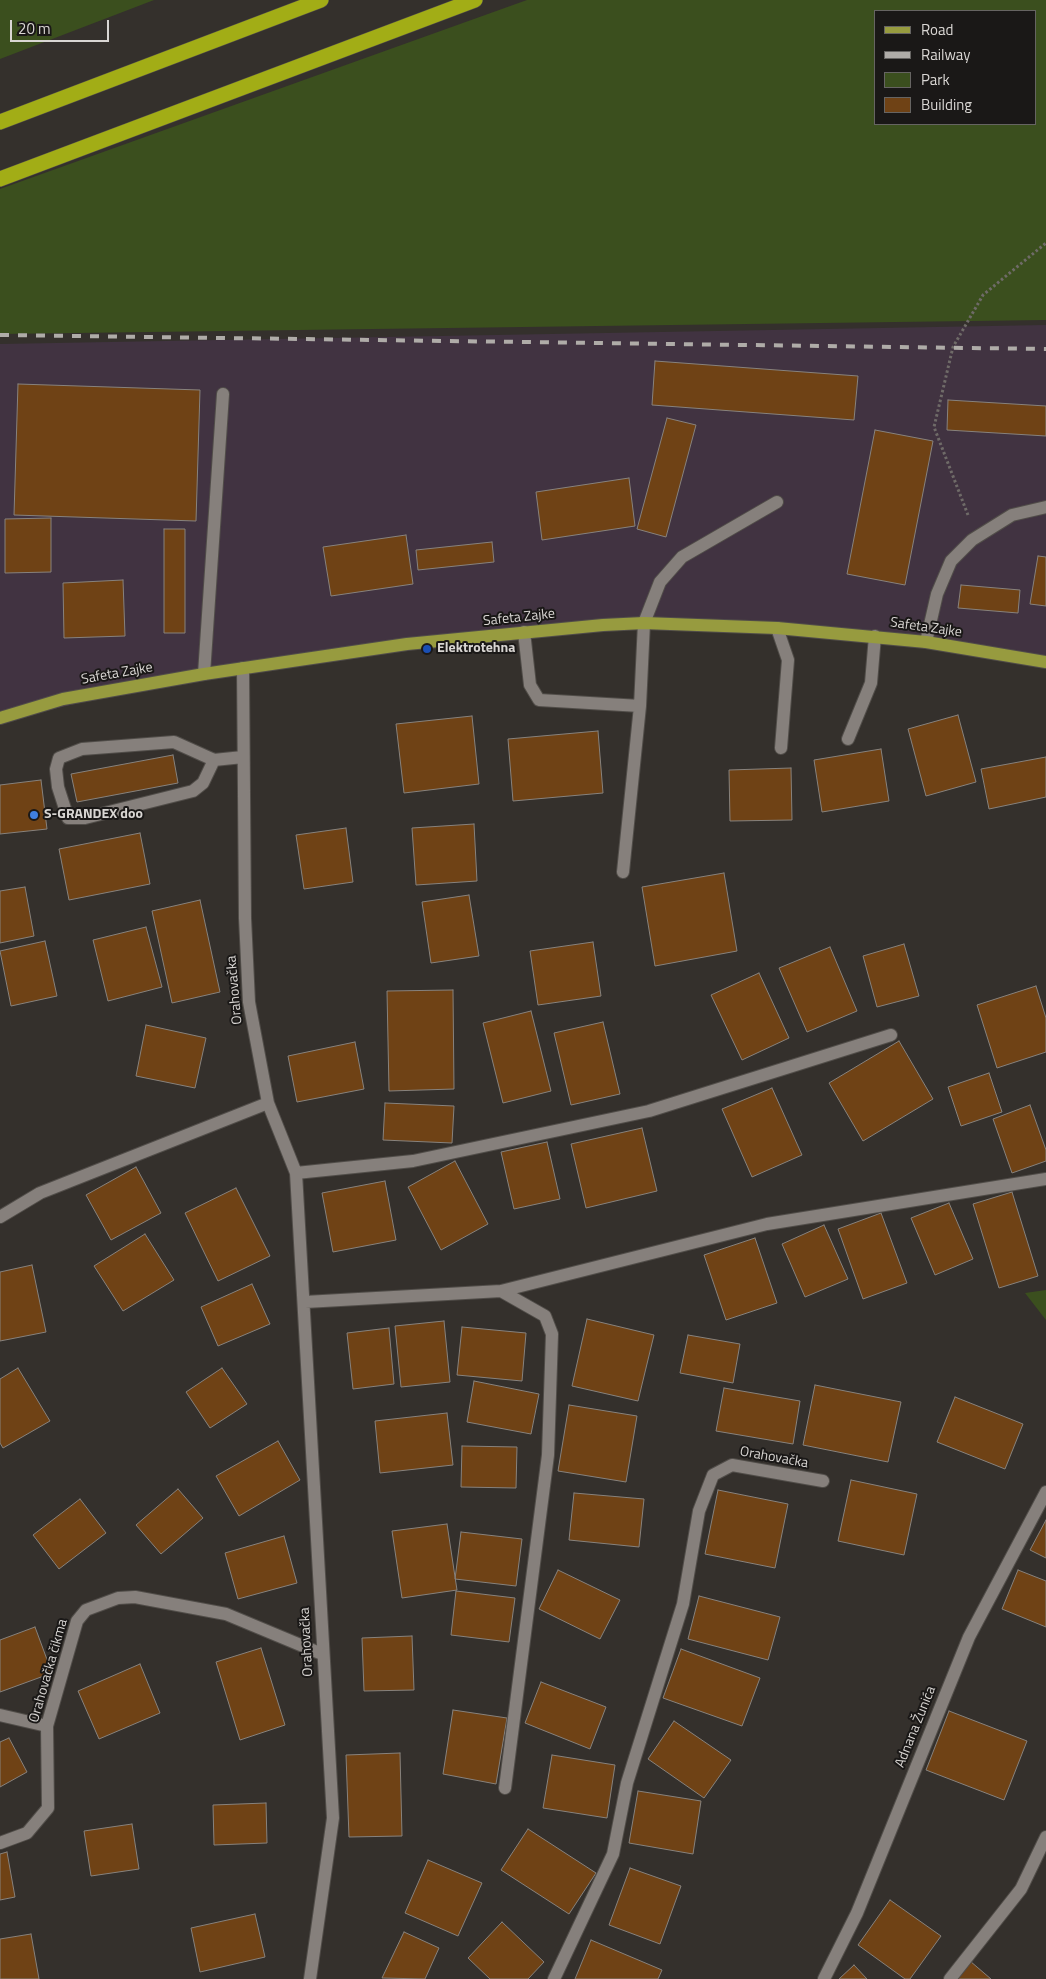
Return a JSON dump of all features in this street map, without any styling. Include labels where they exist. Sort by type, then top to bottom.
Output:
[{"type":"highway","points":[[0,122],[321,0]]},
{"type":"highway","points":[[0,179],[475,0]]},
{"type":"main road","name":"Safeta Zajke","points":[[0,718],[64,699],[242,668],[407,644],[603,625],[644,623],[777,628],[875,636],[926,642],[1046,662]]},
{"type":"street","points":[[204,674],[223,394]]},
{"type":"street","points":[[623,872],[640,706],[644,623],[660,582],[682,557],[777,502]]},
{"type":"street","points":[[926,642],[937,594],[951,561],[977,537],[1012,515],[1046,507]]},
{"type":"street","points":[[777,628],[788,660],[781,748]]},
{"type":"street","points":[[524,632],[530,686],[539,700],[640,706]]},
{"type":"street","points":[[848,739],[871,683],[875,636]]},
{"type":"street","name":"Orahovačka","points":[[242,668],[244,918],[249,1002],[268,1103],[296,1174],[332,1818],[310,1979]]},
{"type":"street","points":[[214,760],[203,783],[193,791],[85,818],[68,818],[58,787],[56,769],[59,758],[82,749],[174,742],[214,760],[243,757]]},
{"type":"street","points":[[296,1174],[413,1161],[649,1111],[891,1035]]},
{"type":"street","points":[[0,1217],[40,1193],[268,1103]]},
{"type":"street","points":[[304,1302],[501,1291],[767,1224],[1046,1179]]},
{"type":"street","points":[[501,1291],[545,1316],[552,1334],[548,1455],[505,1788]]},
{"type":"street","name":"Orahovačka","points":[[554,1979],[613,1854],[627,1784],[683,1604],[699,1511],[713,1475],[732,1465],[823,1481]]},
{"type":"street","name":"Adnana Žunića","points":[[824,1979],[857,1913],[969,1637],[1046,1492]]},
{"type":"street","name":"Orahovačka čikma","points":[[0,1843],[27,1833],[48,1808],[47,1726],[77,1621],[86,1610],[118,1598],[136,1597],[226,1614],[322,1654]]},
{"type":"street","points":[[0,1715],[47,1726]]},
{"type":"street","points":[[950,1979],[1021,1889],[1046,1837]]},
{"type":"path","points":[[977,537],[934,427],[953,347],[983,295],[1046,243]]},
{"type":"shaded area","points":[[1046,325],[1046,666],[894,642],[644,623],[603,625],[204,674],[28,715],[0,725],[0,344]]},
{"type":"green space","points":[[0,0],[154,0],[0,59]]},
{"type":"green space","points":[[527,0],[1046,0],[1046,320],[0,334],[0,189]]},
{"type":"green space","points":[[1046,1290],[1046,1320],[1025,1293]]},
{"type":"building","points":[[655,361],[858,376],[854,420],[652,405]]},
{"type":"building","points":[[18,384],[200,390],[196,521],[14,515]]},
{"type":"building","points":[[948,400],[1046,406],[1046,436],[947,430]]},
{"type":"building","points":[[667,418],[696,425],[666,537],[637,529]]},
{"type":"building","points":[[875,430],[933,441],[905,585],[847,574]]},
{"type":"building","points":[[629,478],[635,526],[542,540],[536,492]]},
{"type":"building","points":[[51,518],[51,572],[5,573],[5,519]]},
{"type":"building","points":[[164,529],[185,529],[185,633],[164,633]]},
{"type":"building","points":[[406,535],[413,584],[331,596],[323,547]]},
{"type":"building","points":[[492,542],[494,562],[418,570],[416,550]]},
{"type":"building","points":[[1038,556],[1046,557],[1046,606],[1030,604]]},
{"type":"building","points":[[123,580],[125,636],[64,638],[63,583]]},
{"type":"building","points":[[961,585],[1020,590],[1018,613],[958,608]]},
{"type":"building","points":[[958,715],[976,782],[926,796],[908,729]]},
{"type":"building","points":[[472,716],[479,784],[404,793],[396,724]]},
{"type":"building","points":[[598,731],[603,793],[513,801],[508,739]]},
{"type":"building","points":[[881,749],[889,801],[822,812],[814,760]]},
{"type":"building","points":[[173,755],[178,783],[77,802],[71,774]]},
{"type":"building","points":[[1046,757],[1046,797],[989,809],[981,769]]},
{"type":"building","points":[[791,768],[792,820],[730,821],[729,770]]},
{"type":"building","points":[[41,780],[47,829],[0,834],[0,785]]},
{"type":"building","points":[[474,824],[477,881],[416,885],[412,828]]},
{"type":"building","points":[[346,828],[353,882],[304,889],[296,835]]},
{"type":"building","points":[[140,833],[150,884],[69,900],[59,849]]},
{"type":"building","points":[[724,873],[737,951],[655,966],[642,887]]},
{"type":"building","points":[[25,887],[34,936],[0,943],[0,891]]},
{"type":"building","points":[[469,895],[479,956],[431,963],[422,902]]},
{"type":"building","points":[[200,900],[220,992],[172,1003],[152,911]]},
{"type":"building","points":[[146,927],[162,987],[108,1001],[93,940]]},
{"type":"building","points":[[45,941],[57,996],[11,1006],[0,951]]},
{"type":"building","points":[[593,942],[601,996],[538,1005],[530,951]]},
{"type":"building","points":[[904,944],[919,996],[877,1007],[863,956]]},
{"type":"building","points":[[830,947],[857,1011],[807,1032],[779,968]]},
{"type":"building","points":[[759,973],[789,1038],[742,1060],[711,995]]},
{"type":"building","points":[[1036,986],[1046,1018],[1046,1052],[997,1068],[977,1005]]},
{"type":"building","points":[[453,990],[454,1089],[389,1091],[387,991]]},
{"type":"building","points":[[531,1011],[551,1091],[503,1103],[483,1023]]},
{"type":"building","points":[[603,1022],[620,1094],[571,1105],[554,1033]]},
{"type":"building","points":[[146,1025],[206,1038],[195,1088],[136,1076]]},
{"type":"building","points":[[899,1041],[933,1099],[863,1141],[829,1083]]},
{"type":"building","points":[[355,1042],[364,1089],[297,1102],[288,1056]]},
{"type":"building","points":[[989,1073],[1002,1112],[961,1126],[948,1087]]},
{"type":"building","points":[[772,1088],[802,1155],[752,1177],[722,1109]]},
{"type":"building","points":[[385,1103],[454,1106],[452,1143],[383,1140]]},
{"type":"building","points":[[1030,1105],[1046,1150],[1046,1161],[1012,1173],[993,1119]]},
{"type":"building","points":[[642,1128],[657,1191],[586,1208],[571,1144]]},
{"type":"building","points":[[547,1142],[560,1199],[514,1209],[501,1152]]},
{"type":"building","points":[[455,1161],[488,1224],[441,1250],[408,1187]]},
{"type":"building","points":[[136,1167],[161,1213],[111,1240],[86,1195]]},
{"type":"building","points":[[385,1181],[396,1240],[333,1252],[322,1193]]},
{"type":"building","points":[[236,1188],[270,1256],[218,1281],[185,1213]]},
{"type":"building","points":[[1012,1192],[1038,1276],[999,1288],[973,1204]]},
{"type":"building","points":[[949,1203],[973,1259],[935,1275],[911,1218]]},
{"type":"building","points":[[881,1213],[907,1283],[863,1299],[838,1229]]},
{"type":"building","points":[[824,1225],[848,1279],[805,1297],[782,1244]]},
{"type":"building","points":[[145,1234],[174,1280],[123,1311],[94,1266]]},
{"type":"building","points":[[755,1238],[777,1303],[726,1320],[704,1255]]},
{"type":"building","points":[[32,1265],[46,1332],[0,1341],[0,1272]]},
{"type":"building","points":[[252,1284],[270,1324],[218,1346],[201,1307]]},
{"type":"building","points":[[587,1319],[654,1335],[638,1401],[572,1386]]},
{"type":"building","points":[[444,1321],[450,1382],[401,1387],[395,1326]]},
{"type":"building","points":[[462,1327],[526,1333],[522,1381],[457,1375]]},
{"type":"building","points":[[389,1328],[394,1384],[353,1389],[347,1333]]},
{"type":"building","points":[[688,1335],[740,1344],[733,1383],[680,1373]]},
{"type":"building","points":[[18,1368],[50,1421],[3,1448],[0,1443],[0,1379]]},
{"type":"building","points":[[222,1368],[247,1404],[210,1428],[186,1392]]},
{"type":"building","points":[[474,1381],[539,1394],[531,1434],[467,1422]]},
{"type":"building","points":[[815,1385],[901,1402],[888,1462],[803,1445]]},
{"type":"building","points":[[724,1388],[800,1401],[793,1444],[716,1431]]},
{"type":"building","points":[[955,1397],[1023,1424],[1005,1469],[937,1442]]},
{"type":"building","points":[[569,1405],[637,1416],[626,1482],[558,1471]]},
{"type":"building","points":[[447,1413],[453,1465],[380,1473],[375,1421]]},
{"type":"building","points":[[278,1441],[300,1480],[239,1516],[216,1476]]},
{"type":"building","points":[[462,1446],[517,1447],[516,1488],[461,1487]]},
{"type":"building","points":[[851,1480],[917,1494],[904,1555],[838,1541]]},
{"type":"building","points":[[178,1489],[203,1518],[161,1554],[136,1525]]},
{"type":"building","points":[[718,1490],[788,1504],[775,1568],[705,1554]]},
{"type":"building","points":[[574,1493],[644,1499],[639,1547],[569,1540]]},
{"type":"building","points":[[80,1499],[106,1533],[59,1569],[33,1535]]},
{"type":"building","points":[[1046,1520],[1046,1558],[1030,1550]]},
{"type":"building","points":[[447,1524],[457,1590],[402,1598],[392,1531]]},
{"type":"building","points":[[461,1532],[522,1539],[516,1586],[455,1579]]},
{"type":"building","points":[[284,1536],[297,1583],[238,1599],[225,1553]]},
{"type":"building","points":[[558,1570],[620,1600],[600,1639],[539,1609]]},
{"type":"building","points":[[1018,1570],[1046,1581],[1046,1627],[1002,1609]]},
{"type":"building","points":[[456,1591],[515,1598],[509,1642],[451,1635]]},
{"type":"building","points":[[699,1596],[780,1617],[768,1660],[688,1639]]},
{"type":"building","points":[[35,1627],[52,1673],[0,1692],[0,1640]]},
{"type":"building","points":[[412,1636],[414,1690],[364,1691],[362,1638]]},
{"type":"building","points":[[261,1648],[285,1725],[240,1740],[216,1662]]},
{"type":"building","points":[[681,1649],[760,1678],[742,1726],[663,1698]]},
{"type":"building","points":[[140,1664],[160,1713],[99,1739],[78,1691]]},
{"type":"building","points":[[541,1682],[606,1707],[590,1749],[525,1723]]},
{"type":"building","points":[[453,1710],[507,1718],[496,1784],[443,1774]]},
{"type":"building","points":[[949,1711],[1027,1741],[1004,1800],[926,1770]]},
{"type":"building","points":[[674,1721],[731,1760],[704,1798],[648,1759]]},
{"type":"building","points":[[9,1738],[27,1772],[0,1787],[0,1742]]},
{"type":"building","points":[[400,1753],[402,1836],[349,1837],[346,1755]]},
{"type":"building","points":[[552,1755],[615,1765],[607,1818],[543,1808]]},
{"type":"building","points":[[638,1791],[701,1801],[693,1854],[629,1843]]},
{"type":"building","points":[[266,1803],[267,1843],[214,1845],[213,1805]]},
{"type":"building","points":[[132,1824],[139,1869],[91,1876],[84,1831]]},
{"type":"building","points":[[528,1829],[596,1873],[569,1914],[501,1870]]},
{"type":"building","points":[[7,1852],[15,1897],[0,1900],[0,1854]]},
{"type":"building","points":[[428,1860],[482,1883],[458,1936],[405,1913]]},
{"type":"building","points":[[630,1868],[681,1886],[660,1944],[609,1925]]},
{"type":"building","points":[[890,1900],[941,1936],[910,1979],[905,1979],[858,1945]]},
{"type":"building","points":[[255,1914],[265,1957],[200,1972],[191,1928]]},
{"type":"building","points":[[502,1922],[544,1962],[528,1979],[490,1979],[468,1958]]},
{"type":"building","points":[[404,1932],[439,1948],[425,1979],[382,1978]]},
{"type":"building","points":[[31,1934],[39,1979],[0,1979],[0,1939]]},
{"type":"building","points":[[591,1940],[662,1970],[658,1979],[575,1979]]},
{"type":"building","points":[[970,1961],[991,1979],[954,1979]]},
{"type":"building","points":[[854,1965],[867,1979],[839,1979]]},
{"type":"railway","points":[[0,335],[1046,349]]},
{"type":"place","name":"Elektrotehna","points":[[427,649]]},
{"type":"place","name":"S-GRANDEX doo","points":[[34,815]]}]
